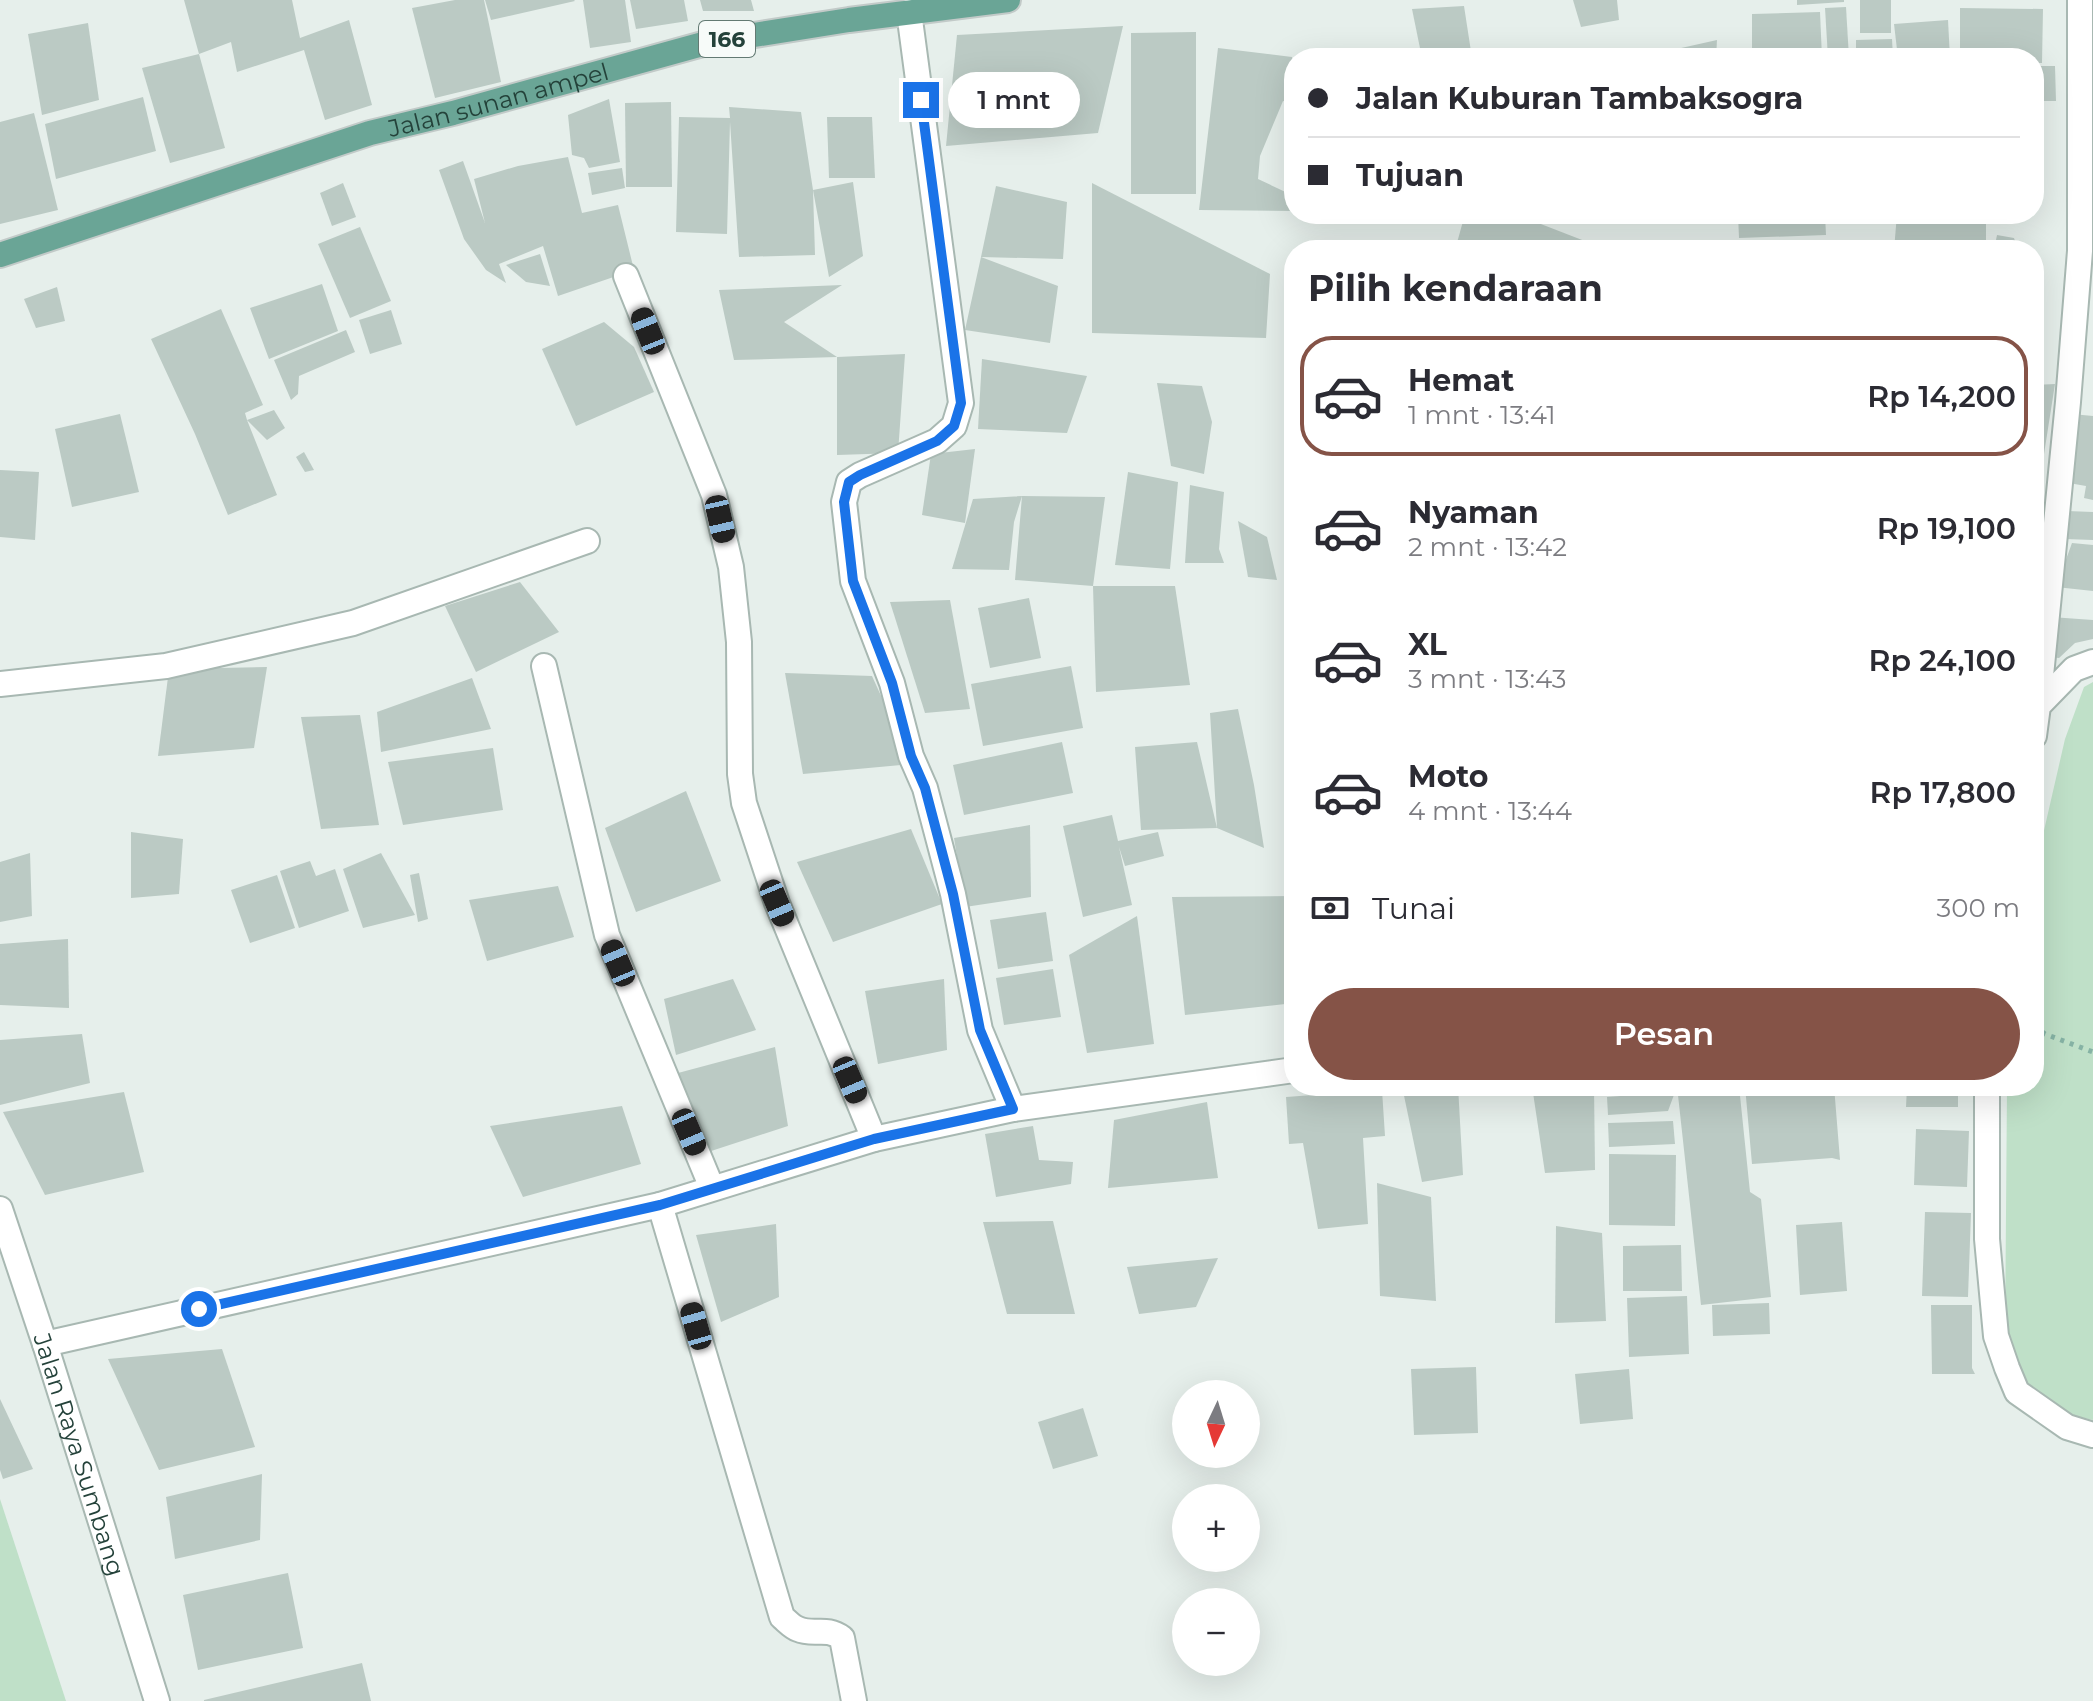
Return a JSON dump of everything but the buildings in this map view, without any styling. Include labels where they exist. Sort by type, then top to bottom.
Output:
[{"type":"main road","name":"Jalan sunan ampel","points":[[0,255],[370,133],[710,42],[1008,0]]},
{"type":"street","points":[[2044,606],[2068,402],[2080,251],[2080,0]]},
{"type":"street","points":[[909,12],[961,403],[954,426],[937,441],[849,482],[844,502],[853,581],[892,683],[911,756],[925,788],[953,894],[980,1030],[1013,1109]]},
{"type":"street","points":[[626,276],[714,495],[731,567],[739,642],[740,774],[744,803],[777,903],[874,1139]]},
{"type":"street","points":[[0,684],[166,666],[353,623],[587,541]]},
{"type":"street","points":[[2044,700],[2074,669],[2093,662]]},
{"type":"street","points":[[544,666],[607,935],[712,1188]]},
{"type":"street","points":[[45,1344],[660,1205],[874,1139],[1013,1109],[1284,1071]]},
{"type":"street","points":[[1987,1096],[1987,1239],[1996,1336],[2017,1392],[2067,1427],[2093,1435]]},
{"type":"street","points":[[660,1205],[782,1617],[795,1629],[834,1632],[842,1638],[854,1701]]},
{"type":"street","name":"Jalan Raya Sumbang","points":[[0,1209],[157,1701]]},
{"type":"path","points":[[2044,1033],[2093,1052]]},
{"type":"green space","points":[[2093,682],[2093,1420],[2066,1414],[2024,1384],[2005,1341],[2007,1096],[2044,1096],[2044,830],[2065,739],[2084,687]]},
{"type":"green space","points":[[0,1499],[66,1701],[0,1701]]},
{"type":"route","points":[[199,1309],[660,1205],[874,1139],[1013,1109],[980,1030],[953,894],[925,788],[911,756],[892,683],[853,581],[844,502],[849,482],[937,441],[954,426],[961,403],[921,100]]}]
